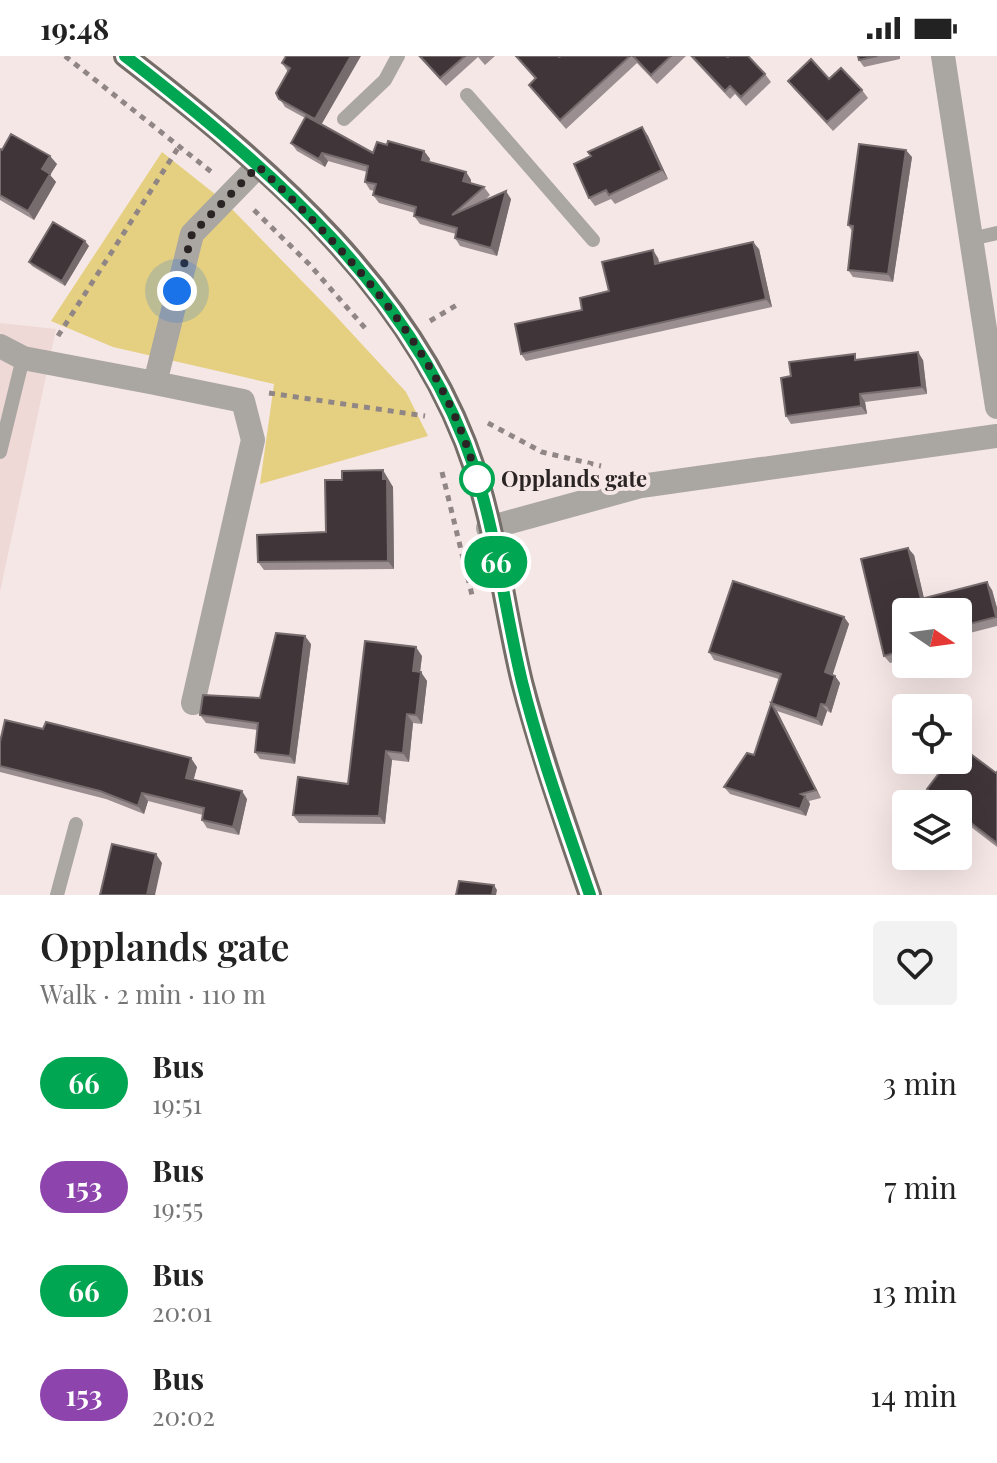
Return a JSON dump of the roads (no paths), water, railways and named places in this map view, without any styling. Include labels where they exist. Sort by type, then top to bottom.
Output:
[{"type":"main road","points":[[125,56],[258,166],[359,270],[408,333],[453,416],[475,470],[534,725],[590,895]]},
{"type":"street","points":[[943,56],[997,407]]},
{"type":"street","points":[[155,383],[192,234],[258,166]]},
{"type":"street","points":[[0,346],[32,360],[243,401],[253,440],[193,703]]},
{"type":"street","points":[[488,528],[641,486],[997,436]]},
{"type":"lane","points":[[344,119],[385,80],[398,56]]},
{"type":"lane","points":[[467,95],[593,240]]},
{"type":"lane","points":[[971,239],[997,233]]},
{"type":"lane","points":[[0,452],[32,360]]},
{"type":"lane","points":[[57,895],[76,824]]},
{"type":"place","name":"Opplands gate","points":[[477,479]]}]
